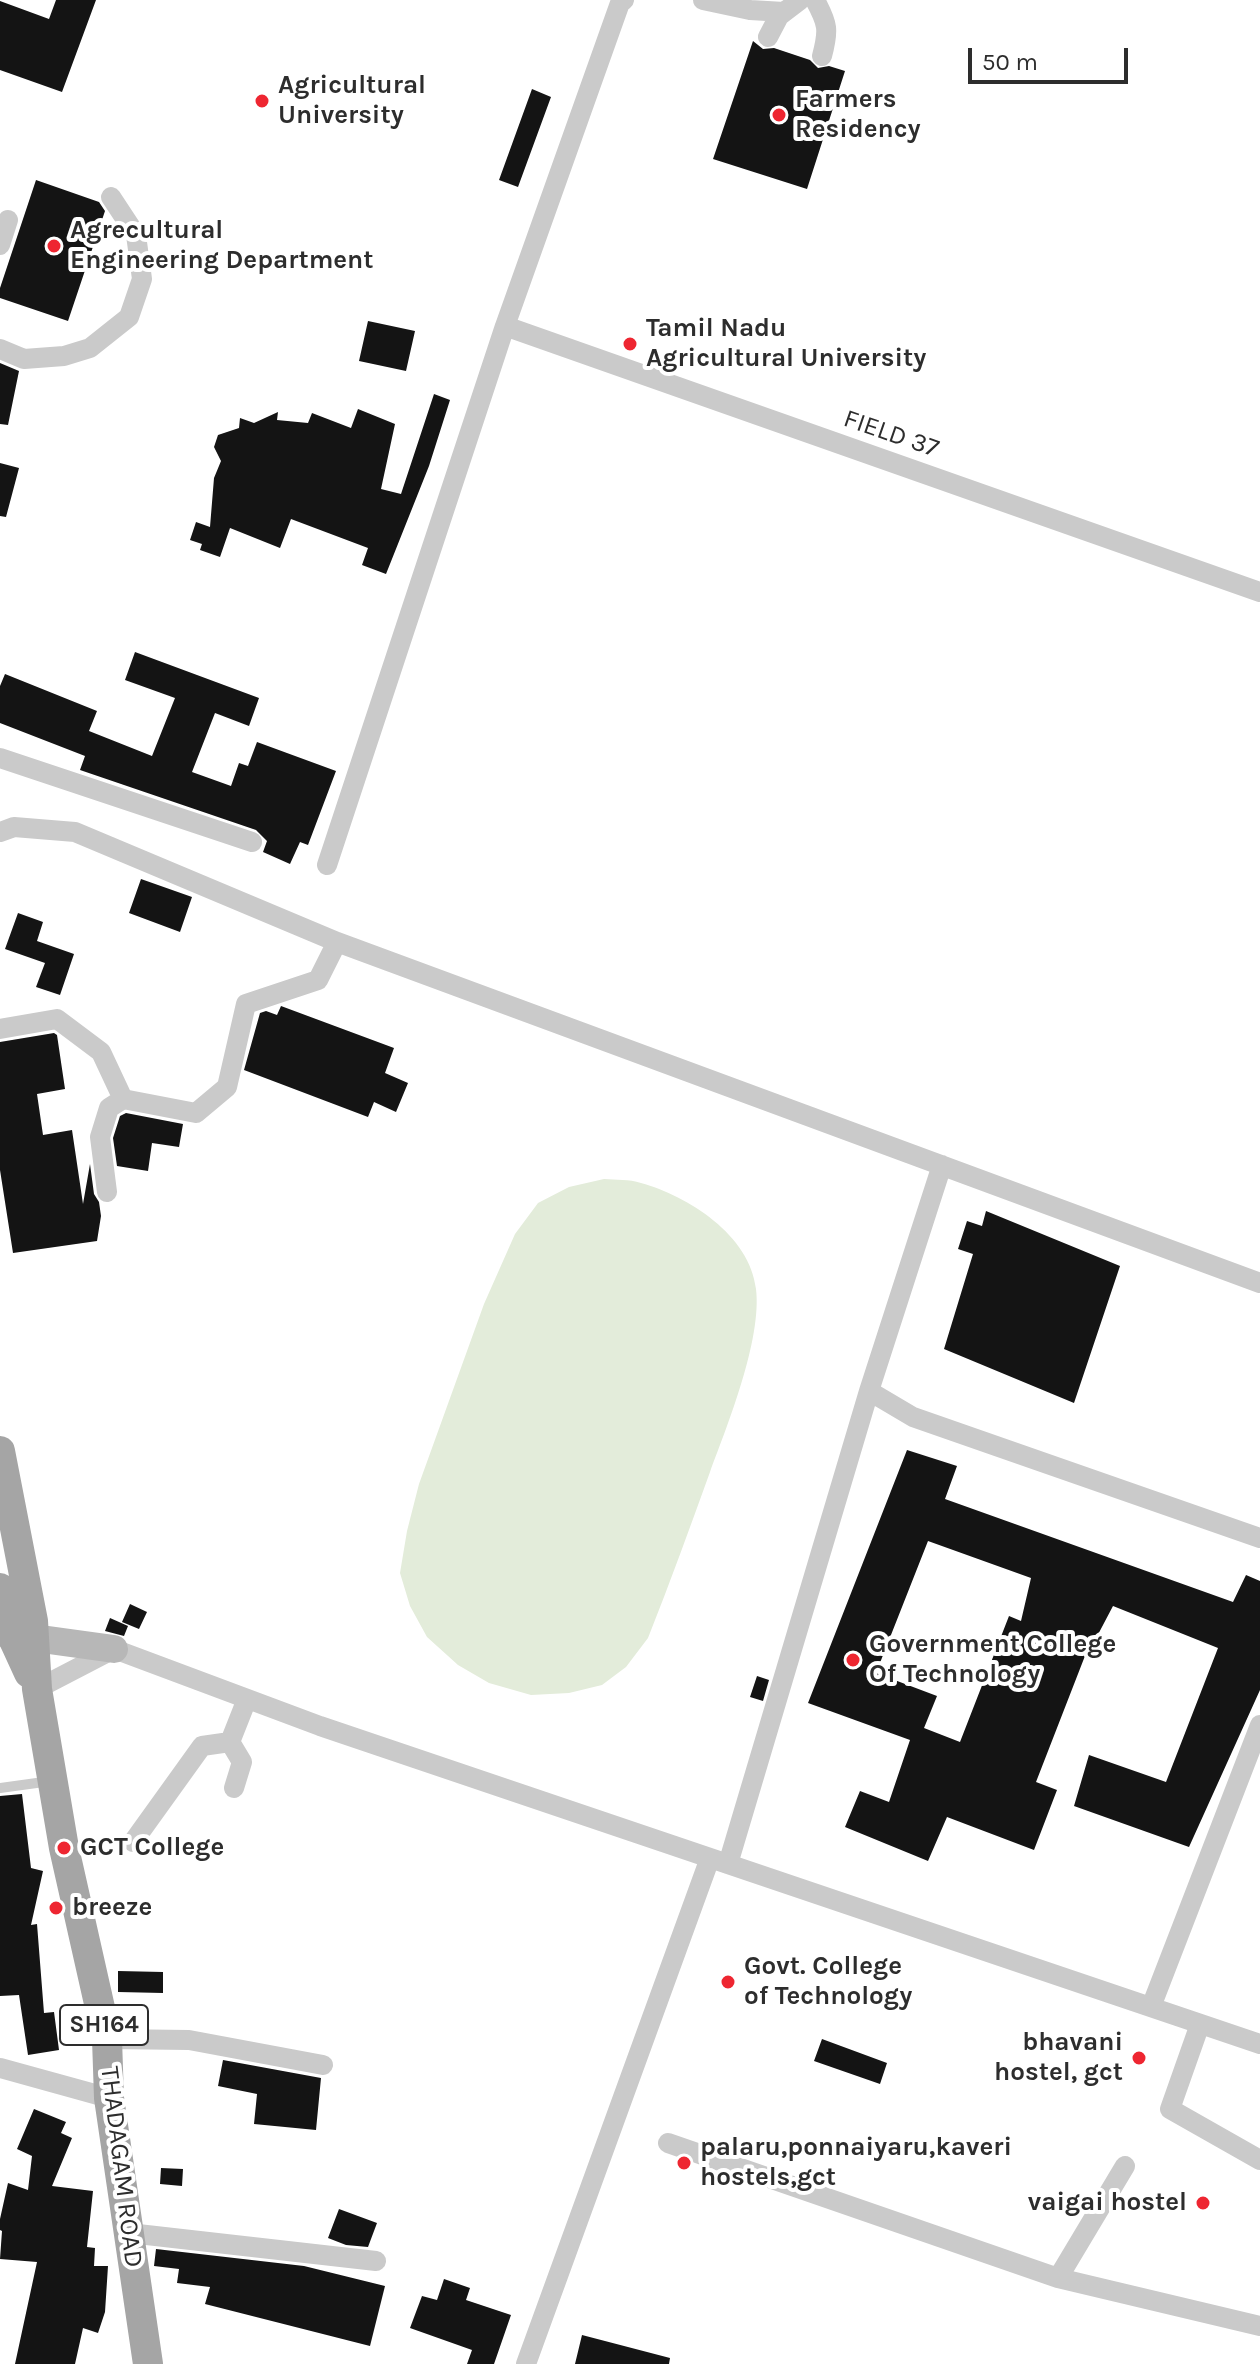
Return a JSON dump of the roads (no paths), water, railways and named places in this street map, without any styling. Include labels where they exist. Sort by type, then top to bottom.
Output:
[{"type":"main road","name":"THADAGAM ROAD","points":[[0,1451],[16,1637]]},
{"type":"main road","name":"THADAGAM ROAD","points":[[0,1588],[6,1623],[16,1637],[37,1689],[64,1848],[107,2039],[109,2098],[148,2364]]},
{"type":"main road","points":[[16,1637],[114,1649]]},
{"type":"street","points":[[327,865],[505,326],[620,3],[624,0]]},
{"type":"street","points":[[703,0],[750,10],[792,6]]},
{"type":"street","points":[[815,0],[825,18],[828,32],[822,56]]},
{"type":"street","points":[[768,37],[792,6]]},
{"type":"street","points":[[0,349],[24,359],[64,356],[90,348],[129,317],[142,279],[136,235],[111,197]]},
{"type":"street","points":[[0,245],[8,220]]},
{"type":"street","name":"FIELD 37","points":[[505,326],[1260,592]]},
{"type":"street","points":[[0,758],[252,842]]},
{"type":"street","points":[[0,832],[14,827],[75,832],[337,942],[1260,1283]]},
{"type":"street","points":[[107,1192],[100,1137],[109,1108],[123,1099],[196,1113],[227,1087],[246,1004],[318,980],[337,942]]},
{"type":"street","points":[[0,1029],[57,1019],[101,1052],[123,1099]]},
{"type":"street","points":[[526,2364],[719,1861],[942,1165]]},
{"type":"street","points":[[869,1391],[913,1417],[1260,1538]]},
{"type":"street","points":[[37,1689],[114,1649],[320,1726],[1260,2044]]},
{"type":"street","points":[[230,1742],[247,1699]]},
{"type":"street","points":[[1151,2007],[1260,1725]]},
{"type":"street","points":[[230,1742],[242,1762],[234,1788]]},
{"type":"street","points":[[133,1842],[202,1746],[230,1742]]},
{"type":"street","points":[[1200,2024],[1170,2109],[1260,2160]]},
{"type":"street","points":[[107,2039],[189,2040],[323,2065]]},
{"type":"street","points":[[0,2068],[109,2098]]},
{"type":"street","points":[[668,2143],[1058,2278],[1260,2326]]},
{"type":"street","points":[[1058,2278],[1125,2166]]},
{"type":"street","points":[[129,2233],[376,2261]]},
{"type":"lane","points":[[0,1788],[53,1781]]},
{"type":"place","name":"Agricultural University","points":[[262,101]]},
{"type":"place","name":"Farmers Residency","points":[[779,115]]},
{"type":"place","name":"Agrecultural Engineering Department","points":[[54,246]]},
{"type":"place","name":"Tamil Nadu Agricultural University","points":[[630,344]]},
{"type":"place","name":"Government College Of Technology","points":[[853,1660]]},
{"type":"place","name":"GCT College","points":[[64,1848]]},
{"type":"place","name":"breeze","points":[[56,1908]]},
{"type":"place","name":"Govt. College of Technology","points":[[728,1982]]},
{"type":"place","name":"bhavani hostel, gct","points":[[1139,2058]]},
{"type":"place","name":"palaru,ponnaiyaru,kaveri hostels,gct","points":[[684,2163]]},
{"type":"place","name":"vaigai hostel","points":[[1203,2203]]}]
